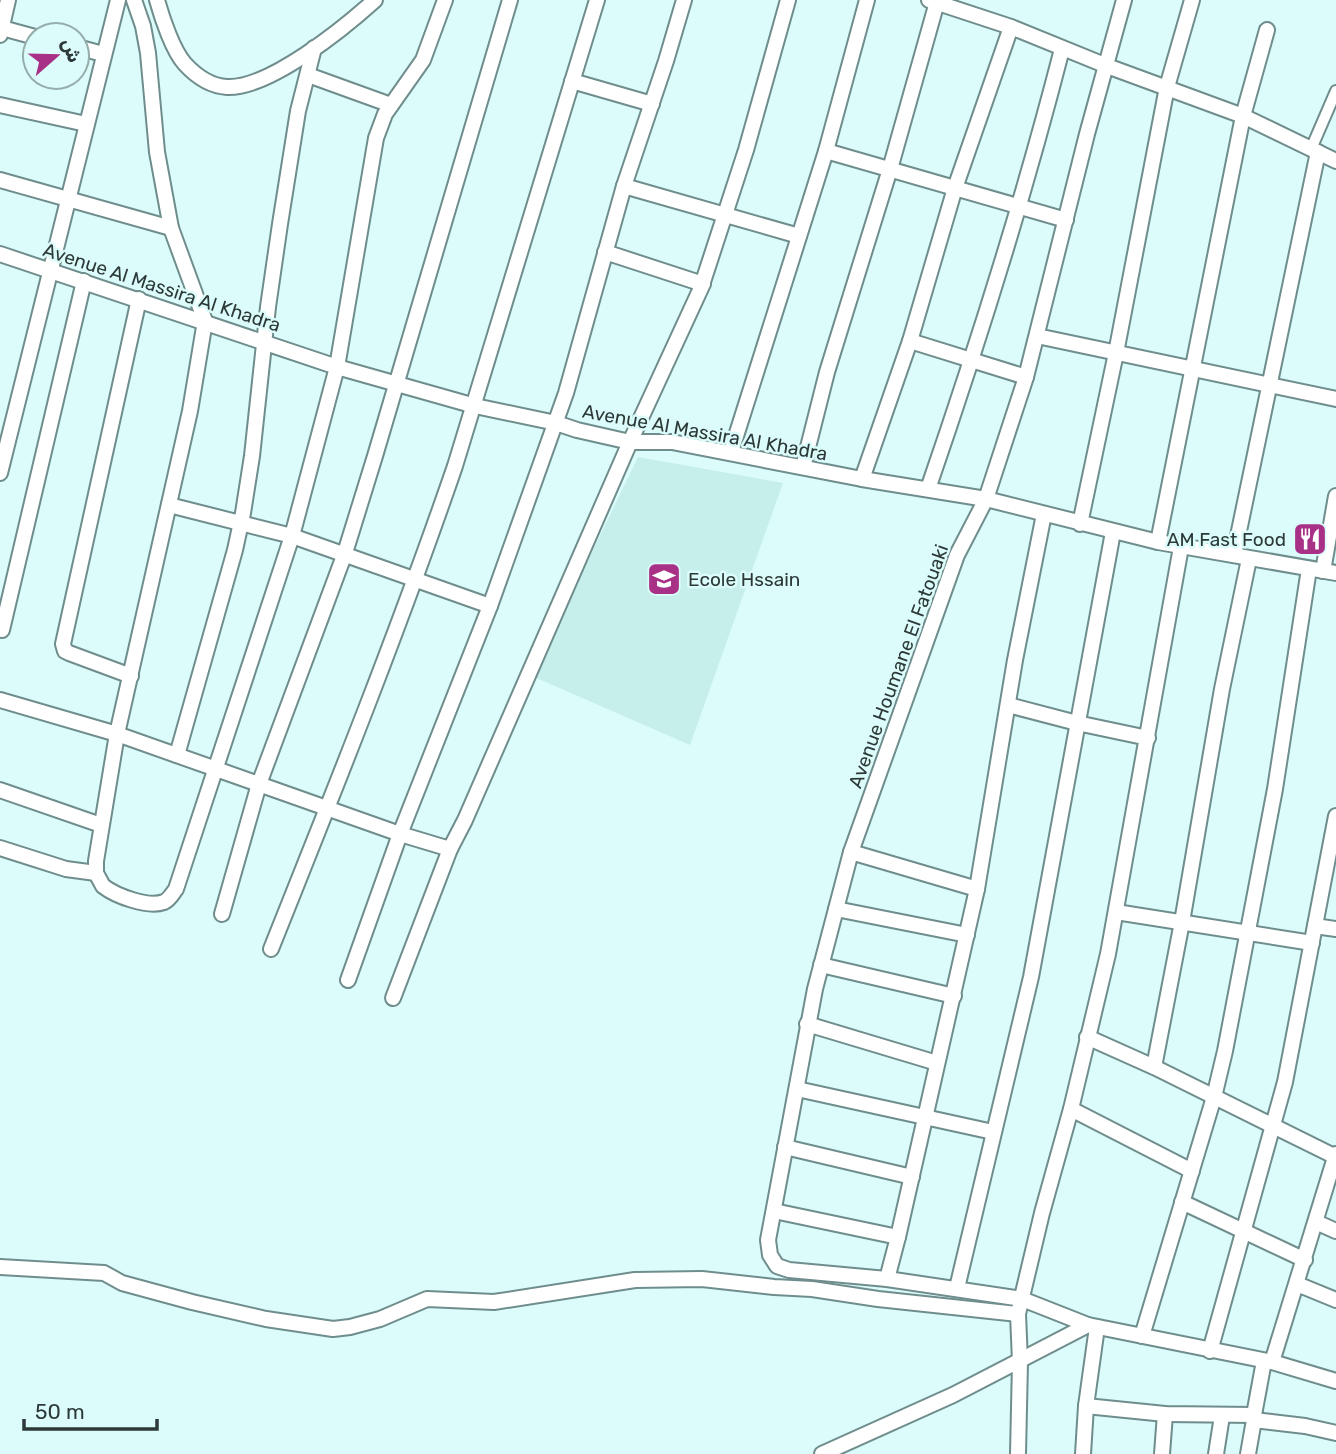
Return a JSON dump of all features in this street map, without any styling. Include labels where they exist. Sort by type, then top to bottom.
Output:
[{"type":"street","points":[[8,0],[1,32],[21,35]]},
{"type":"street","points":[[0,473],[118,0]]},
{"type":"street","points":[[134,0],[148,53],[157,152],[171,228],[205,321],[190,411],[117,734],[101,825],[96,873],[103,886],[117,894],[152,904],[169,899],[176,889],[292,536],[337,367],[376,138],[391,105],[423,60],[445,0]]},
{"type":"street","points":[[157,0],[183,62],[211,83],[224,87],[237,87],[272,74],[314,48],[375,0]]},
{"type":"street","points":[[222,914],[259,783],[345,553],[398,383],[510,0]]},
{"type":"street","points":[[271,949],[434,528],[475,406],[597,0]]},
{"type":"street","points":[[348,980],[400,834],[490,606],[556,423],[624,186],[684,0]]},
{"type":"street","points":[[393,998],[450,849],[703,284],[727,215],[788,0]]},
{"type":"street","points":[[731,452],[826,151],[867,0]]},
{"type":"street","name":"Avenue Houmane El Fatouaki","points":[[887,1279],[798,1272],[780,1268],[771,1255],[768,1240],[807,1024],[851,852],[957,555],[986,499],[1026,377],[1124,0]]},
{"type":"street","points":[[1080,523],[1167,87],[1192,0]]},
{"type":"street","points":[[803,467],[827,372],[890,169],[933,1],[1011,27],[1243,116],[1336,161]]},
{"type":"street","points":[[862,480],[910,341],[956,188],[1011,27]]},
{"type":"street","points":[[1158,542],[1243,116],[1267,30]]},
{"type":"street","points":[[177,755],[232,563],[253,456],[264,340],[292,145],[314,48]]},
{"type":"street","points":[[928,489],[972,360],[1020,205],[1062,48]]},
{"type":"street","points":[[91,51],[103,54]]},
{"type":"street","points":[[308,75],[391,105]]},
{"type":"street","points":[[572,81],[652,104]]},
{"type":"street","points":[[1154,1067],[1222,689],[1268,384],[1314,150],[1336,91]]},
{"type":"street","points":[[0,105],[86,124]]},
{"type":"street","points":[[826,151],[1066,220]]},
{"type":"street","points":[[0,180],[171,228]]},
{"type":"street","points":[[624,186],[799,236]]},
{"type":"street","points":[[605,252],[703,284]]},
{"type":"street","name":"Avenue Al Massira Al Khadra","points":[[0,254],[264,340],[337,367],[475,406],[630,442],[672,442],[862,480],[986,499],[1181,547],[1322,571]]},
{"type":"street","points":[[2,630],[84,281]]},
{"type":"street","points":[[131,676],[69,653],[63,648],[63,644],[139,299]]},
{"type":"street","points":[[1037,336],[1336,399]]},
{"type":"street","points":[[910,341],[1026,377]]},
{"type":"street","points":[[1142,1336],[1214,1097],[1336,496]]},
{"type":"street","points":[[169,505],[292,536],[490,606]]},
{"type":"street","points":[[1044,514],[967,935],[887,1279],[1022,1299],[1092,1326],[1268,1361],[1336,1381]]},
{"type":"street","points":[[957,1288],[1031,977],[1113,532]]},
{"type":"street","points":[[1018,1454],[1018,1314],[1042,1213],[1071,1110],[1116,912],[1181,547]]},
{"type":"street","points":[[0,700],[117,734],[327,809],[450,849]]},
{"type":"street","points":[[1008,705],[1147,738]]},
{"type":"street","points":[[0,790],[101,825]]},
{"type":"street","points":[[1210,1351],[1274,1127],[1298,1019],[1336,816]]},
{"type":"street","points":[[0,848],[66,869],[96,873]]},
{"type":"street","points":[[851,852],[976,888]]},
{"type":"street","points":[[836,909],[967,935]]},
{"type":"street","points":[[1116,912],[1312,943]]},
{"type":"street","points":[[1315,926],[1336,929]]},
{"type":"street","points":[[821,965],[954,996]]},
{"type":"street","points":[[807,1024],[937,1063]]},
{"type":"street","points":[[1087,1037],[1336,1156],[1297,1284],[1268,1361],[1248,1454]]},
{"type":"street","points":[[797,1089],[993,1132]]},
{"type":"street","points":[[1071,1110],[1192,1171]]},
{"type":"street","points":[[785,1147],[912,1177]]},
{"type":"street","points":[[1182,1202],[1305,1259]]},
{"type":"street","points":[[774,1211],[898,1237]]},
{"type":"street","points":[[1316,1222],[1336,1231]]},
{"type":"street","points":[[0,1267],[104,1273],[122,1283],[192,1302],[265,1319],[334,1329],[380,1319],[427,1299],[494,1302],[635,1280],[702,1279],[812,1289],[1018,1314]]},
{"type":"street","points":[[1297,1284],[1336,1300]]},
{"type":"street","points":[[829,1452],[1092,1326]]},
{"type":"street","points":[[1083,1454],[1092,1326]]},
{"type":"street","points":[[1086,1406],[1165,1414],[1254,1417],[1336,1433]]},
{"type":"street","points":[[1162,1454],[1165,1414]]},
{"type":"street","points":[[1216,1454],[1222,1416]]},
{"type":"shaded area","name":"Ecole Hssain","points":[[638,457],[783,483],[690,745],[532,676]]},
{"type":"place","name":"AM Fast Food","points":[[1310,539]]},
{"type":"place","name":"Ecole Hssain","points":[[664,579]]}]
